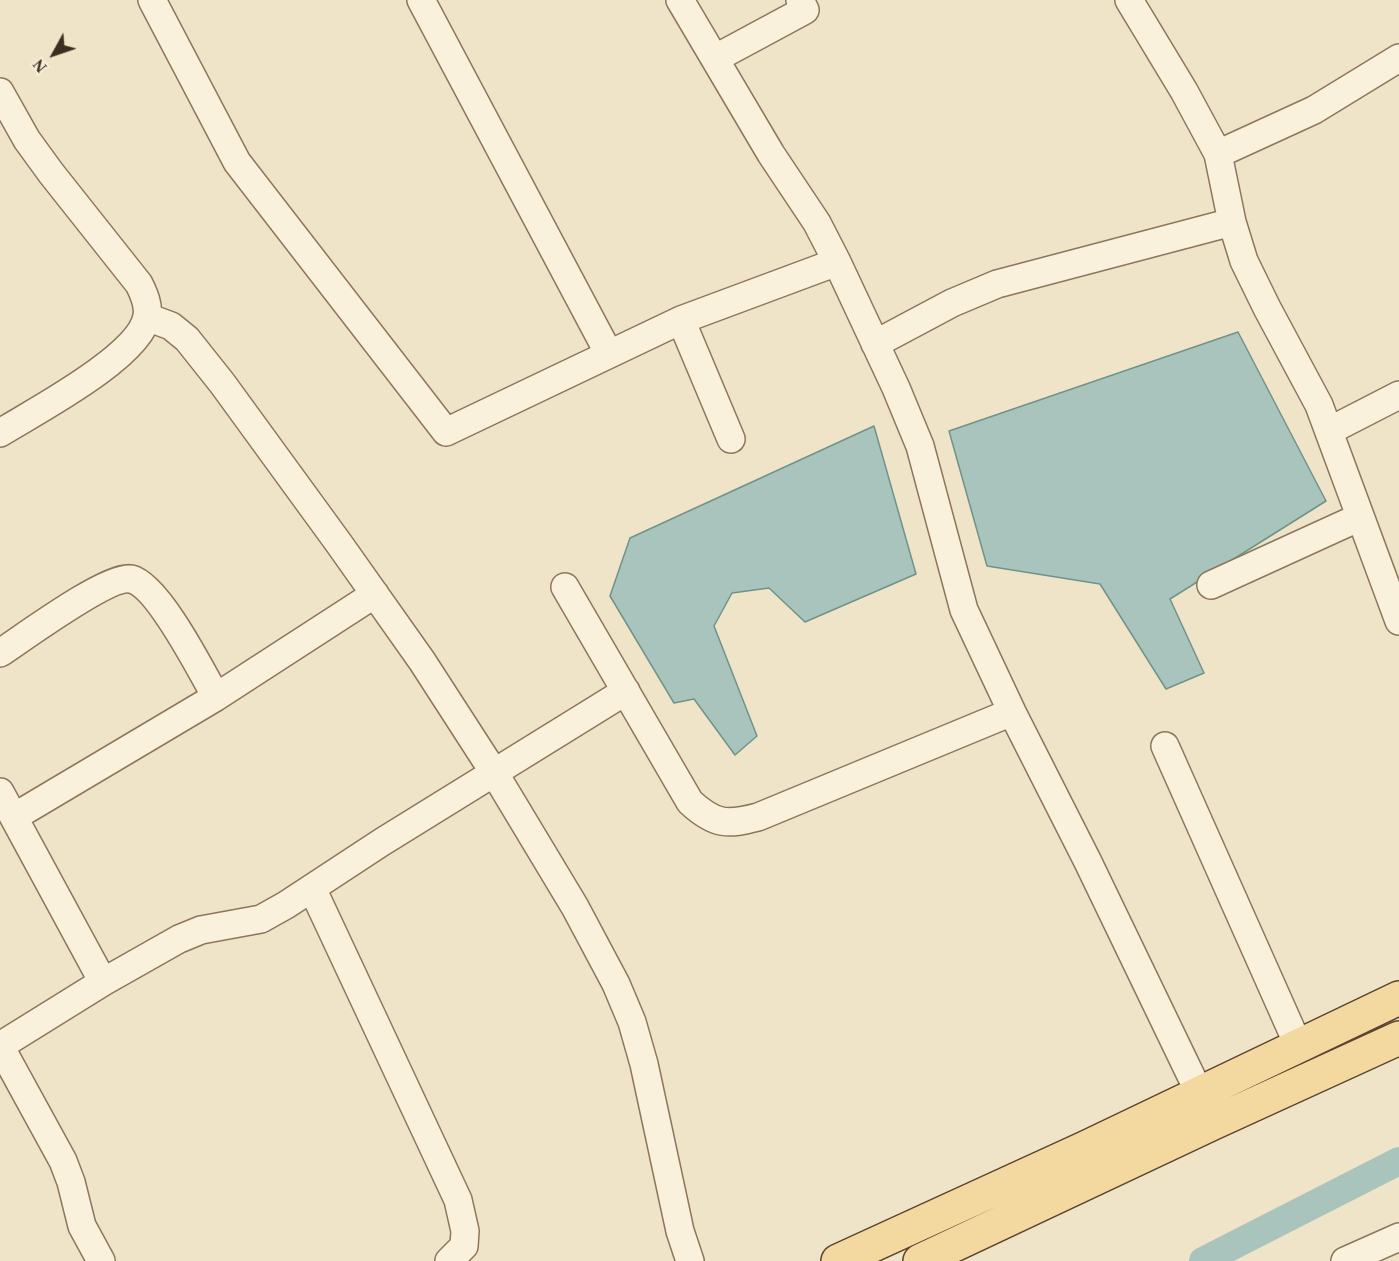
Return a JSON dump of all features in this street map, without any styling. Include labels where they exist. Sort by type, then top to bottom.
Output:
[{"type":"main road","points":[[838,1261],[1201,1093],[1399,998]]},
{"type":"main road","points":[[920,1261],[1399,1038]]},
{"type":"street","points":[[152,0],[237,162],[446,432],[681,320],[837,262]]},
{"type":"street","points":[[421,0],[609,354]]},
{"type":"street","points":[[680,0],[771,154],[817,223],[837,262],[920,446],[964,610],[1012,712],[1201,1093],[1213,1123]]},
{"type":"street","points":[[716,58],[805,10],[800,0]]},
{"type":"street","points":[[1129,0],[1184,91],[1218,154],[1232,222],[1245,261],[1318,405],[1399,621]]},
{"type":"street","points":[[1218,154],[1324,105],[1399,58]]},
{"type":"street","points":[[0,92],[27,140],[140,284],[147,302],[147,317],[138,334],[124,351],[99,372],[0,433]]},
{"type":"street","points":[[875,344],[952,303],[997,284],[1232,222]]},
{"type":"street","points":[[147,317],[171,326],[187,339],[222,383],[422,661],[495,774],[575,907],[616,984],[632,1022],[644,1064],[680,1231],[690,1261]]},
{"type":"street","points":[[681,320],[731,439]]},
{"type":"street","points":[[1329,431],[1399,395]]},
{"type":"street","points":[[1211,585],[1360,517]]},
{"type":"street","points":[[0,653],[98,589],[118,580],[130,579],[142,584],[165,611],[216,697]]},
{"type":"street","points":[[565,587],[690,802],[702,813],[718,822],[735,823],[759,817],[1012,712]]},
{"type":"street","points":[[14,817],[216,697],[375,594]]},
{"type":"street","points":[[101,1261],[82,1226],[63,1161],[0,1046],[103,982],[179,939],[201,930],[261,919],[626,691]]},
{"type":"street","points":[[1165,746],[1299,1047]]},
{"type":"street","points":[[0,792],[103,982]]},
{"type":"street","points":[[312,888],[458,1200],[465,1231],[465,1246],[449,1261]]},
{"type":"street","points":[[1345,1261],[1399,1237]]},
{"type":"water","points":[[1238,332],[1326,501],[1170,599],[1204,673],[1166,689],[1100,584],[987,566],[949,431]]},
{"type":"water","points":[[874,426],[916,574],[805,622],[769,588],[732,593],[714,626],[757,736],[735,755],[694,699],[674,703],[610,596],[630,538]]},
{"type":"waterway","points":[[1203,1261],[1399,1161]]}]
